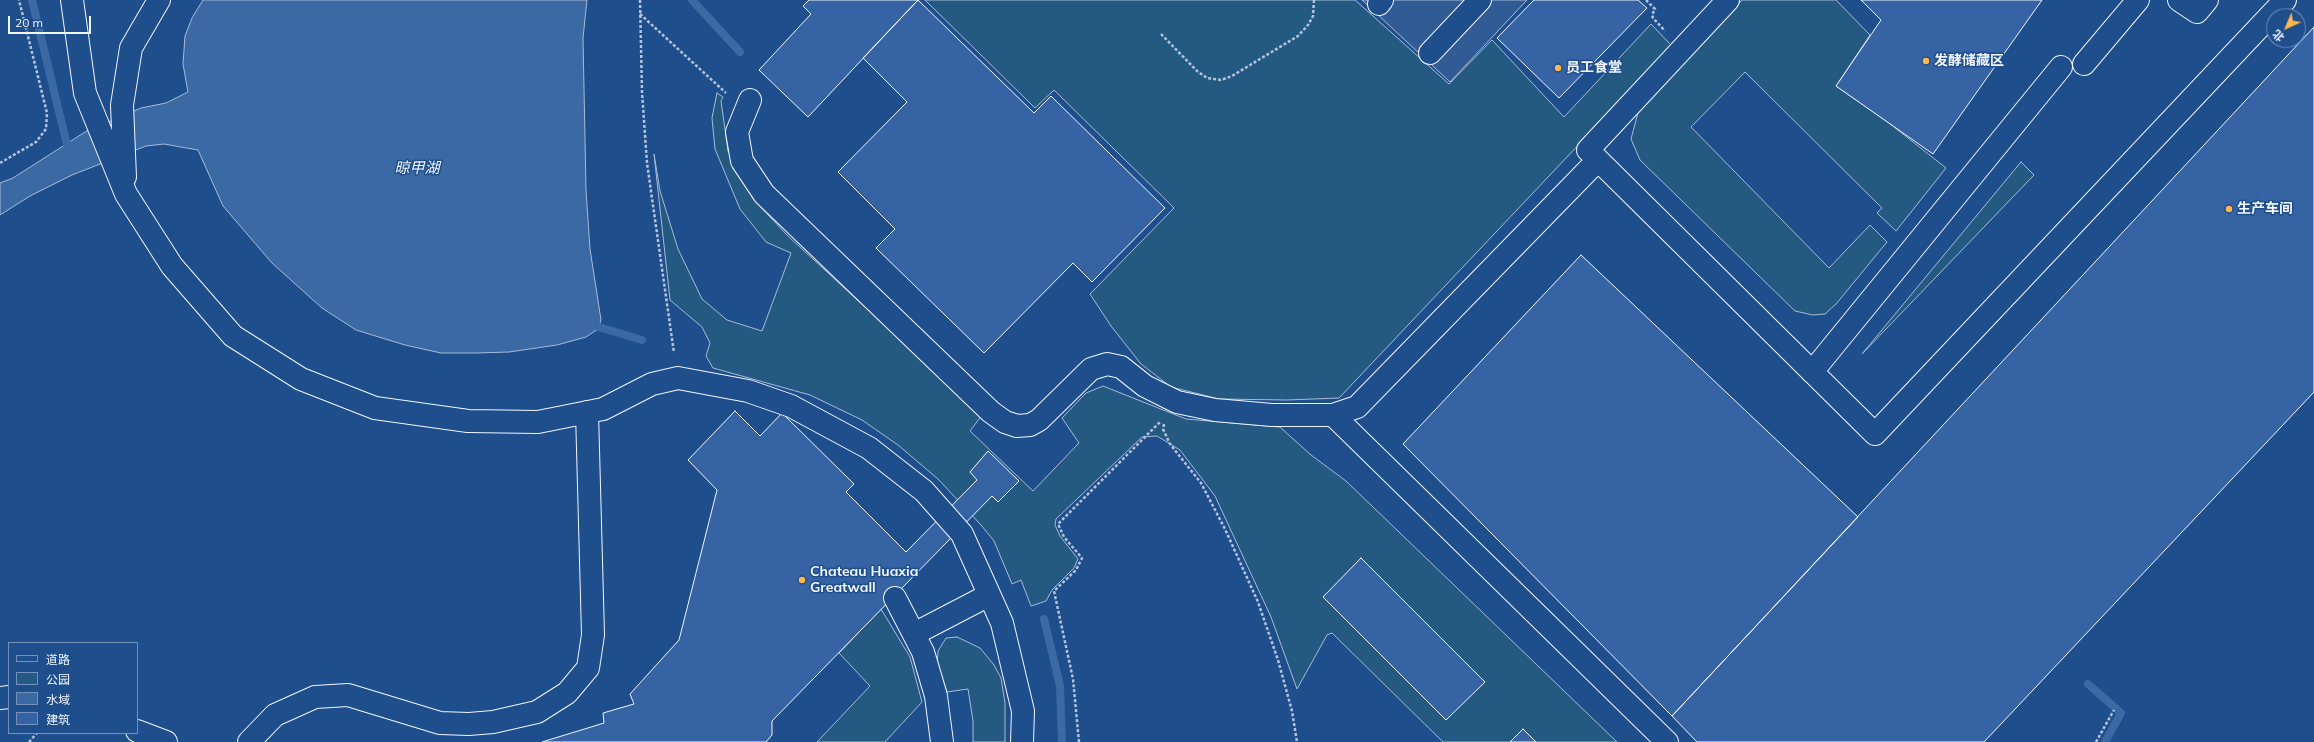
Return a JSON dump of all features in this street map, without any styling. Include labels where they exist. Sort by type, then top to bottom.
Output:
[{"type":"street","points":[[72,0],[85,93],[126,194],[172,266],[232,336],[301,379],[375,408],[468,421],[538,422],[603,409],[652,384],[678,378],[748,391],[791,406],[869,448],[924,491],[962,534],[1002,623],[1023,711],[1022,742]]},
{"type":"street","points":[[126,194],[122,105],[131,48],[159,0]]},
{"type":"street","points":[[1430,53],[1480,0]]},
{"type":"street","points":[[1728,0],[1588,150],[1875,434],[2284,0]]},
{"type":"street","points":[[2084,64],[2138,0]]},
{"type":"street","points":[[2179,0],[2197,12],[2207,0]]},
{"type":"street","points":[[1812,372],[2061,67]]},
{"type":"street","points":[[748,106],[737,132],[742,160],[764,194],[991,412],[1005,422],[1023,426],[1038,420],[1091,369],[1107,364],[1121,367],[1145,386],[1177,402],[1215,410],[1265,415],[1332,415],[1357,407],[1598,160]]},
{"type":"street","points":[[249,742],[275,716],[315,697],[348,695],[440,723],[469,724],[493,722],[537,712],[567,693],[588,668],[593,635],[587,412]]},
{"type":"street","points":[[1332,415],[1667,742]]},
{"type":"street","points":[[914,634],[989,595]]},
{"type":"street","points":[[895,598],[923,652],[936,696],[942,742]]},
{"type":"street","points":[[138,731],[166,742]]},
{"type":"path","points":[[0,163],[36,142],[46,130],[47,113],[19,0]]},
{"type":"path","points":[[640,0],[647,163],[678,378]]},
{"type":"path","points":[[1161,34],[1207,78],[1221,80],[1232,76],[1298,36],[1308,25],[1313,16],[1314,0]]},
{"type":"path","points":[[1646,0],[1655,9],[1652,16],[1653,18],[1683,49]]},
{"type":"path","points":[[640,13],[748,106]]},
{"type":"path","points":[[1079,742],[1073,679],[1054,591],[1076,570],[1082,558],[1064,537],[1058,524],[1165,418],[1163,429],[1170,444],[1201,483],[1225,528],[1258,602],[1292,711],[1297,742]]},
{"type":"path","points":[[2096,742],[2114,710]]},
{"type":"path","points":[[29,742],[36,734]]},
{"type":"green space","points":[[925,0],[1355,0],[1449,84],[1492,40],[1564,117],[1651,24],[1672,46],[1339,398],[1287,400],[1219,399],[1171,387],[1141,364],[1111,326],[1090,294],[1174,208],[1054,90],[1035,108]]},
{"type":"green space","points":[[1742,0],[1836,0],[1870,35],[1836,86],[1889,123],[1946,168],[1896,231],[1877,213],[1882,208],[1745,72],[1691,127],[1829,268],[1870,225],[1887,242],[1836,304],[1825,314],[1813,315],[1795,311],[1640,160],[1631,139],[1639,109]]},
{"type":"green space","points":[[717,93],[723,97],[721,101],[728,151],[754,200],[788,236],[982,415],[970,431],[1033,491],[1079,443],[1062,418],[1086,393],[1103,386],[1186,419],[1280,427],[1311,455],[1346,481],[1617,742],[1443,742],[1332,633],[1327,635],[1297,689],[1271,617],[1215,496],[1180,450],[1157,436],[1142,437],[1056,519],[1055,525],[1060,536],[1078,559],[1074,568],[1052,590],[1046,601],[1031,606],[1021,580],[1012,584],[994,541],[981,525],[938,479],[898,445],[862,420],[810,395],[713,368],[706,356],[710,343],[702,327],[670,300],[654,154],[660,191],[678,249],[702,299],[727,320],[762,331],[791,253],[766,242],[740,209],[715,149],[712,118]]},
{"type":"green space","points":[[2021,162],[2034,175],[1862,354]]},
{"type":"green space","points":[[881,609],[910,657],[922,702],[885,742],[817,742],[870,686],[839,653]]},
{"type":"green space","points":[[957,637],[980,648],[994,665],[1001,678],[1005,703],[1005,742],[973,742],[973,721],[968,689],[947,692],[937,666],[938,651],[946,638]]},
{"type":"shaded area","points":[[1362,0],[1527,0],[1450,82]]},
{"type":"water","name":"晾甲湖","points":[[203,0],[587,0],[583,38],[586,190],[590,249],[601,320],[598,329],[586,337],[557,345],[509,352],[476,353],[441,353],[405,345],[356,330],[322,308],[272,263],[223,206],[198,150],[164,144],[146,146],[72,175],[30,196],[0,215],[0,183],[13,178],[85,132],[141,108],[166,103],[188,92],[183,64],[185,36],[192,18]]},
{"type":"building","points":[[809,0],[918,0],[808,117],[759,70],[811,14],[803,6]]},
{"type":"building","points":[[918,0],[1034,113],[1051,96],[1165,208],[1092,282],[1073,263],[984,353],[876,248],[895,229],[838,172],[907,102],[863,58]]},
{"type":"building","name":"员工食堂","points":[[1534,0],[1638,0],[1647,8],[1559,98],[1497,38]]},
{"type":"building","name":"发酵储藏区","points":[[1861,0],[2042,0],[1933,154],[1836,86],[1881,20]]},
{"type":"building","name":"生产车间","points":[[2314,27],[2314,392],[1984,742],[1697,742],[1672,716],[2294,48],[2306,48],[2306,36]]},
{"type":"building","points":[[1581,255],[1858,517],[1672,716],[1403,444]]},
{"type":"building","name":"Chateau Huaxia Greatwall","points":[[735,411],[760,436],[782,413],[854,484],[846,492],[906,552],[977,480],[970,472],[988,451],[1019,481],[998,502],[992,496],[772,721],[772,735],[766,742],[542,742],[604,723],[603,713],[634,704],[630,694],[679,640],[717,490],[688,460]]},
{"type":"building","points":[[1361,558],[1485,682],[1446,720],[1323,597]]},
{"type":"building","points":[[1523,729],[1536,742],[1510,742]]},
{"type":"waterway","points":[[32,0],[69,153]]},
{"type":"waterway","points":[[692,0],[740,52]]},
{"type":"waterway","points":[[589,324],[642,340]]},
{"type":"waterway","points":[[1044,619],[1060,686],[1062,742]]},
{"type":"waterway","points":[[2088,684],[2121,713],[2105,742]]},
{"type":"place","name":"发酵储藏区","points":[[1926,61]]},
{"type":"place","name":"员工食堂","points":[[1558,68]]},
{"type":"place","name":"生产车间","points":[[2229,209]]},
{"type":"place","name":"Chateau Huaxia Greatwall","points":[[802,580]]}]
